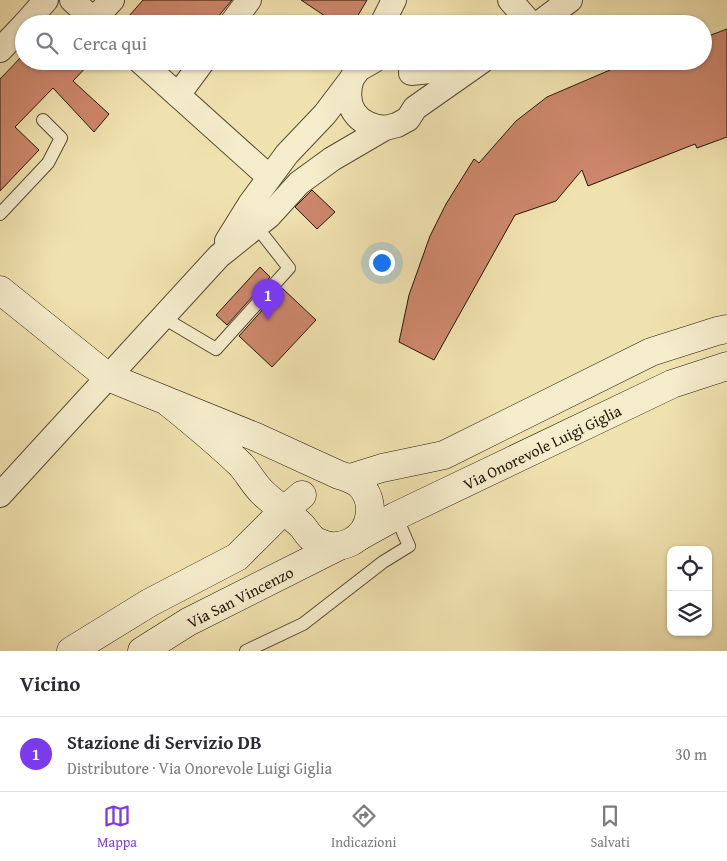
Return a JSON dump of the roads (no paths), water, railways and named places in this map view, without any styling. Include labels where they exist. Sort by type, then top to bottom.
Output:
[{"type":"main road","points":[[0,290],[108,377],[256,437],[359,484],[366,493],[370,504],[368,521],[349,541],[328,546],[318,542],[309,536],[296,511],[260,491],[243,467],[219,444],[169,403]]},
{"type":"main road","points":[[71,651],[149,603],[237,557],[258,536],[296,511],[308,486],[317,479],[328,475],[344,476],[444,455],[651,352],[727,329]]},
{"type":"main road","name":"Via Onorevole Luigi Giglia","points":[[349,541],[396,516],[672,384],[727,366]]},
{"type":"main road","points":[[256,437],[341,461],[382,468]]},
{"type":"main road","points":[[258,536],[263,516],[260,491]]},
{"type":"main road","name":"Via San Vincenzo","points":[[142,651],[188,622],[349,541]]},
{"type":"street","points":[[32,15],[46,0]]},
{"type":"street","points":[[72,0],[88,15]]},
{"type":"street","points":[[101,15],[112,0]]},
{"type":"street","points":[[238,15],[249,0]]},
{"type":"street","points":[[386,15],[394,0]]},
{"type":"street","points":[[510,0],[523,15]]},
{"type":"street","points":[[550,15],[570,0]]},
{"type":"street","points":[[0,50],[15,34]]},
{"type":"street","points":[[150,70],[269,177]]},
{"type":"street","points":[[178,95],[196,70]]},
{"type":"street","points":[[219,256],[269,177],[325,114],[360,70]]},
{"type":"street","points":[[361,70],[349,95],[353,111],[361,121],[373,127],[385,128],[397,126],[408,119],[415,108],[418,96],[417,84],[405,70]]},
{"type":"street","points":[[415,108],[469,70]]},
{"type":"street","points":[[0,495],[219,256],[269,216],[299,183],[332,159],[385,128]]},
{"type":"lane","points":[[0,214],[48,163],[61,138],[44,120]]},
{"type":"lane","points":[[162,318],[216,349],[289,268],[256,226]]},
{"type":"lane","points":[[246,651],[303,624],[384,562],[409,546],[396,516]]},
{"type":"place","name":"Stazione di Servizio DB","points":[[268,320]]}]
